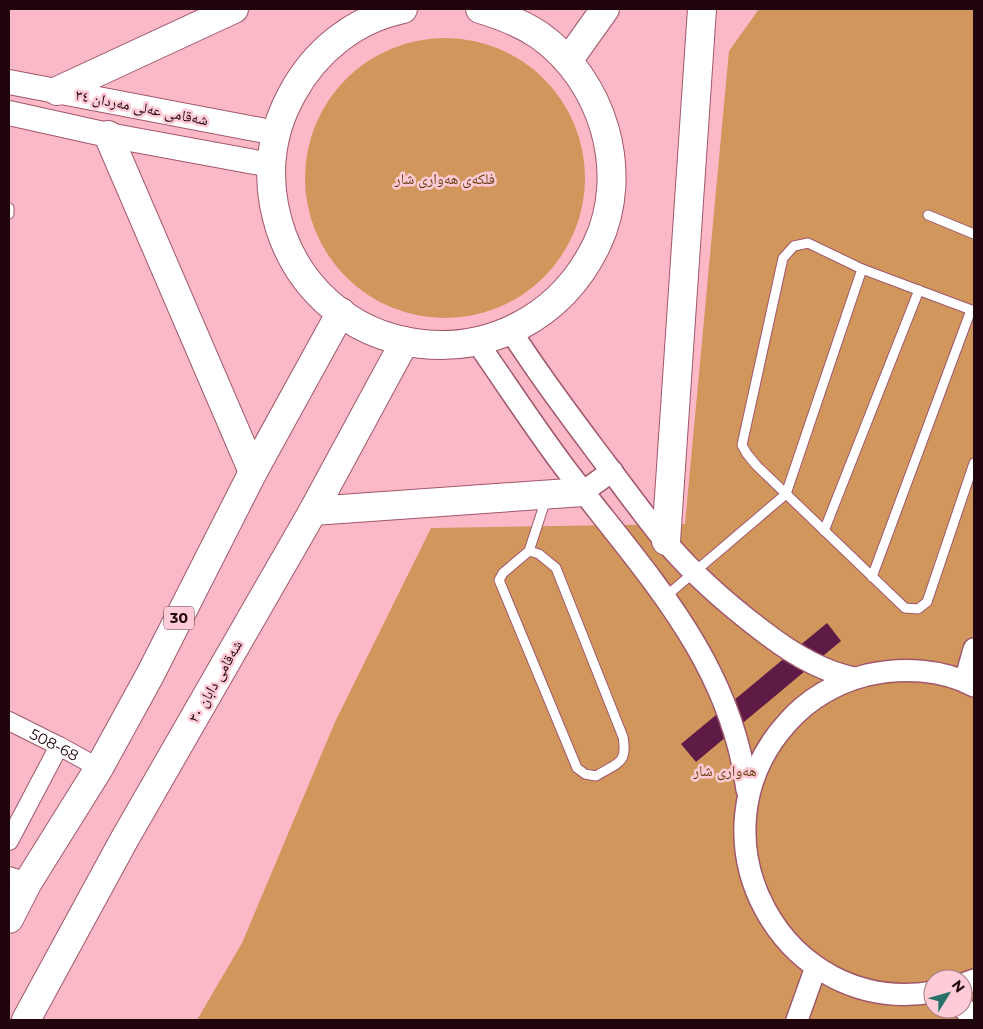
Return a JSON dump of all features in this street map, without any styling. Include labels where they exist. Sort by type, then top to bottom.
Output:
[{"type":"main road","points":[[57,91],[234,9]]},
{"type":"main road","points":[[403,9],[390,11],[364,22],[339,38],[317,57],[299,80],[285,105],[276,133],[271,165],[272,193],[277,221],[287,247],[301,272],[319,294],[360,325],[382,335],[429,345],[477,342],[511,331],[535,318],[556,302],[574,282],[589,260],[601,236],[608,210],[612,184],[606,131],[597,106],[584,82],[568,60],[539,35],[498,11]]},
{"type":"main road","points":[[568,60],[604,9]]},
{"type":"main road","points":[[666,541],[702,9]]},
{"type":"main road","name":"شەقامی عەلی مەردان ٣٤","points":[[9,82],[276,133]]},
{"type":"main road","points":[[9,113],[108,135],[271,165]]},
{"type":"main road","points":[[108,135],[253,472]]},
{"type":"main road","name":"30","points":[[9,919],[19,879],[99,768],[150,675],[253,472],[341,312]]},
{"type":"main road","name":"شەقامی دابان ٣٠","points":[[26,1020],[124,840],[313,511],[405,341]]},
{"type":"main road","points":[[313,511],[583,492]]},
{"type":"street","points":[[511,331],[542,379],[666,541],[695,573],[730,606],[792,652],[835,674],[854,678]]},
{"type":"street","points":[[477,342],[583,492],[665,597],[700,651],[724,700],[741,751],[748,796]]},
{"type":"street","points":[[583,492],[612,471]]},
{"type":"street","points":[[923,994],[880,993],[847,984],[816,967],[791,946],[771,921],[756,892],[747,860],[744,828],[748,796],[759,764],[775,736],[797,711],[824,692],[854,678],[882,672],[910,670],[938,673],[969,683],[974,649]]},
{"type":"street","name":"508-68","points":[[9,721],[99,768]]},
{"type":"street","points":[[9,841],[59,746]]},
{"type":"street","points":[[797,1020],[816,967]]},
{"type":"lane","points":[[9,208],[9,214]]},
{"type":"lane","points":[[928,215],[974,234]]},
{"type":"lane","points":[[872,577],[973,311],[862,269],[808,243],[794,246],[783,258],[742,445],[747,454],[757,466],[824,531],[872,577],[905,608],[918,609],[927,602],[974,463]]},
{"type":"lane","points":[[665,597],[786,494],[862,269]]},
{"type":"lane","points":[[824,531],[918,290]]},
{"type":"lane","points":[[529,551],[539,554],[556,568],[623,737],[626,751],[623,759],[596,776],[585,774],[577,768],[499,580],[503,573],[529,551],[547,494]]},
{"type":"green space","name":"هەواری شار","points":[[759,9],[974,9],[974,1020],[197,1020],[242,943],[335,722],[431,528],[685,524],[729,51]]},
{"type":"green space","name":"فلکەی هەواری شار","points":[[445,38],[472,41],[499,49],[523,62],[544,79],[569,112],[574,124],[582,151],[585,178],[582,205],[574,232],[561,256],[544,277],[511,302],[499,307],[472,315],[445,318],[418,315],[391,307],[367,294],[346,277],[321,244],[316,232],[308,205],[305,178],[308,151],[316,124],[329,100],[346,79],[379,54],[391,49],[418,41]]},
{"type":"building","points":[[827,623],[841,641],[696,762],[681,744]]}]
